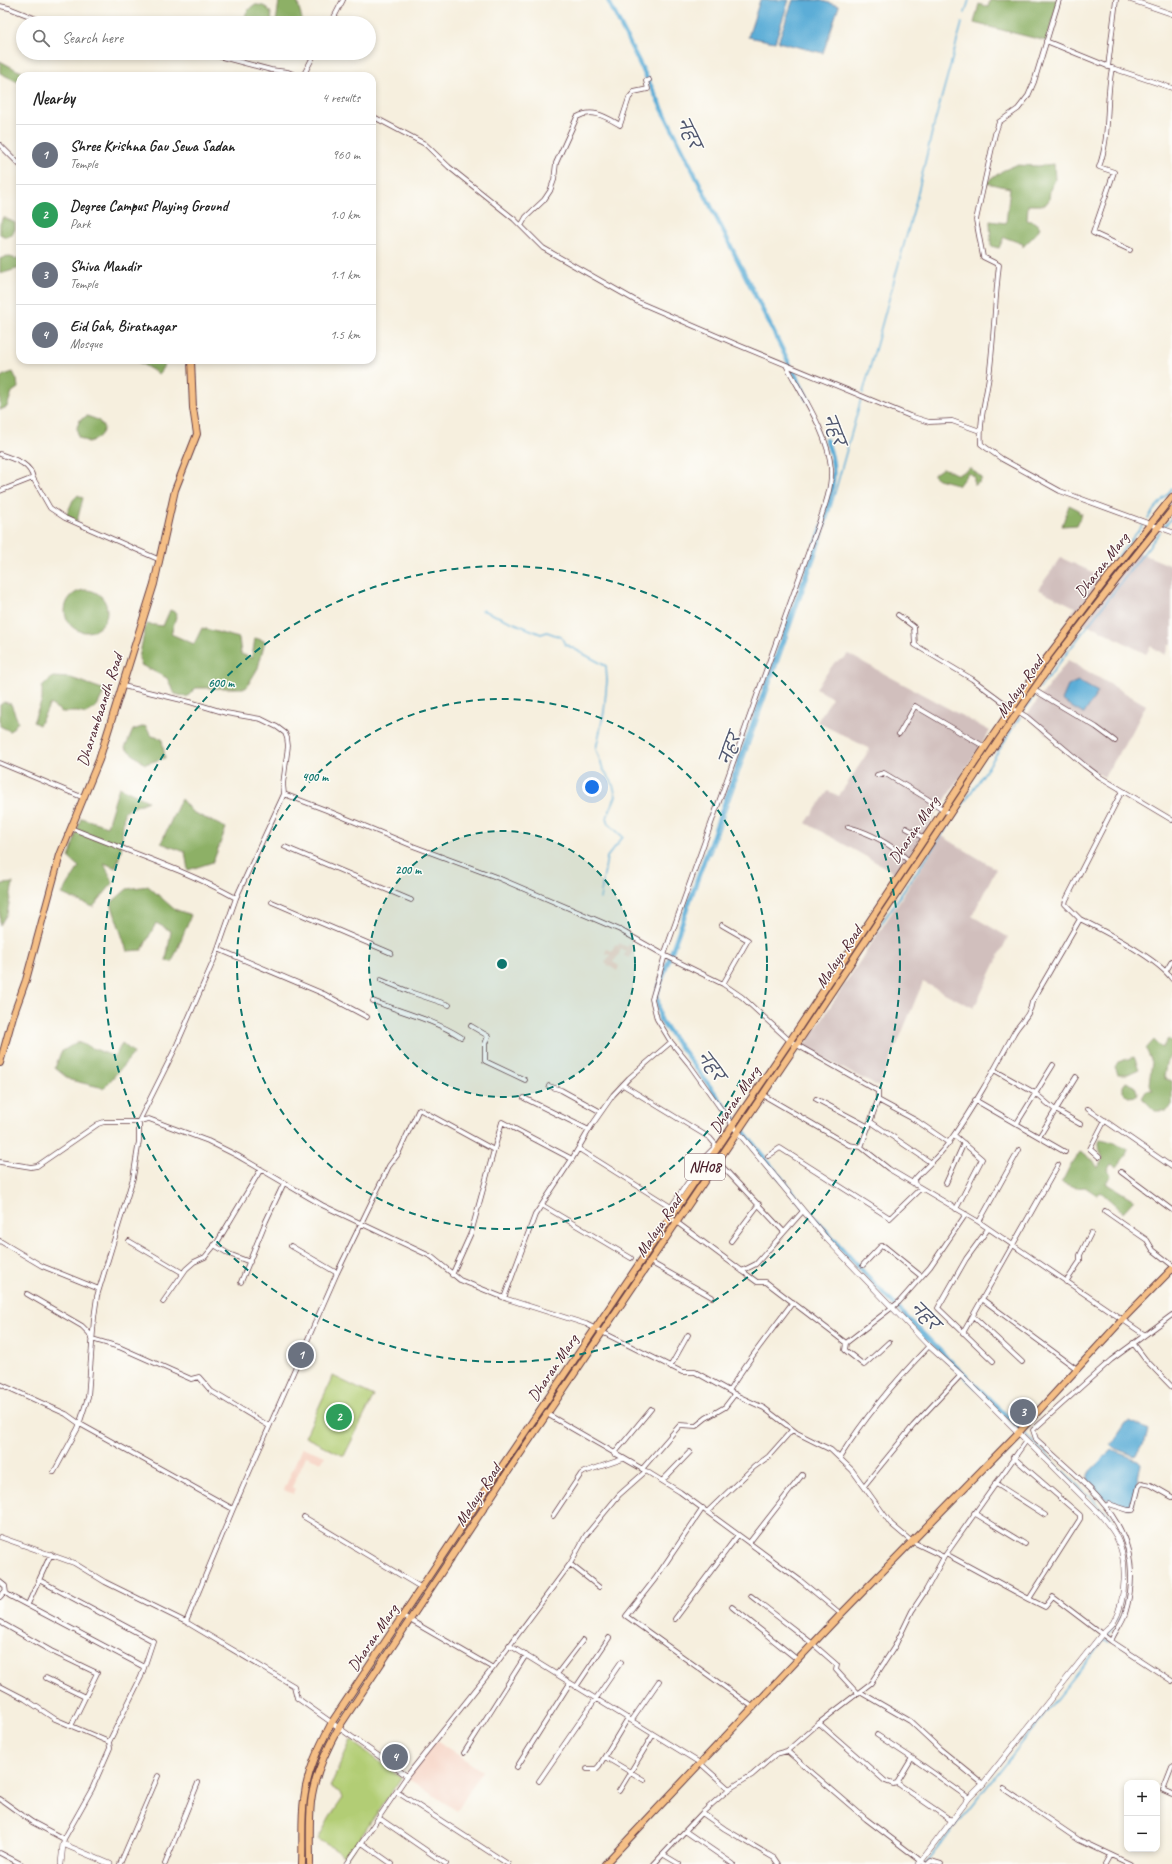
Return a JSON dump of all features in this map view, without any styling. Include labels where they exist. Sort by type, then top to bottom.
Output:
[{"type":"main road","name":"Dharambaandh Road","points":[[0,1063],[13,1016],[26,980],[60,855],[99,760],[161,560],[175,490],[197,434],[193,408],[191,364]]},
{"type":"main road","name":"Dharan Marg","points":[[302,1864],[304,1800],[307,1782],[318,1750],[332,1722],[1012,708],[1054,648],[1172,497]]},
{"type":"main road","name":"Malaya Road","points":[[310,1864],[311,1802],[314,1784],[325,1753],[339,1727],[547,1414],[677,1223],[1034,690],[1061,652],[1172,510]]},
{"type":"main road","points":[[1054,648],[1061,652]]},
{"type":"main road","points":[[605,1864],[754,1708],[841,1614],[1018,1433],[1122,1320],[1172,1269]]},
{"type":"main road","points":[[532,1424],[538,1428]]},
{"type":"street","points":[[335,16],[344,0]]},
{"type":"street","points":[[1058,0],[1034,82],[1028,96],[1018,109],[1000,122],[994,134],[976,220],[983,257],[999,265],[990,371],[982,410],[980,431],[981,444],[984,448],[1060,491],[1172,532]]},
{"type":"street","points":[[1116,0],[1108,90],[1106,143],[1099,167],[1114,172],[1093,233],[1130,250]]},
{"type":"street","points":[[1131,0],[1172,14]]},
{"type":"street","points":[[0,6],[29,16]]},
{"type":"street","points":[[1046,40],[1110,68],[1172,88]]},
{"type":"street","points":[[232,60],[271,70],[288,72]]},
{"type":"street","points":[[306,72],[312,60]]},
{"type":"street","points":[[521,226],[526,218],[544,200],[550,191],[554,180],[556,162],[577,117],[583,114],[597,114],[620,125],[629,98],[634,92],[648,89],[648,80]]},
{"type":"street","points":[[376,118],[425,144],[449,167],[521,226],[543,248],[638,302],[910,416],[929,422],[952,421],[980,431]]},
{"type":"street","points":[[0,145],[16,161]]},
{"type":"street","points":[[786,364],[818,425],[825,444],[831,468],[830,486],[816,531],[665,955],[652,1000],[657,1019],[671,1042],[689,1064],[733,1126],[825,1237],[929,1346],[961,1375],[1018,1433],[1088,1500],[1116,1535],[1125,1571],[1124,1588],[1112,1624],[1102,1634],[983,1784],[970,1798],[922,1863],[866,1819],[787,1751]]},
{"type":"street","points":[[0,454],[20,461],[27,467],[52,510],[65,518],[161,560]]},
{"type":"street","points":[[0,491],[33,478]]},
{"type":"street","points":[[898,615],[914,627],[915,645],[972,679],[1027,717],[1084,765],[1122,791],[1172,820]]},
{"type":"street","points":[[54,1472],[80,1424],[88,1397],[94,1318],[99,1289],[133,1178],[139,1141],[138,1121],[175,1049],[218,949],[236,898],[284,794],[283,784],[288,746],[287,738],[278,727],[261,719],[226,713],[190,702],[122,686]]},
{"type":"street","points":[[1034,690],[1096,727],[1115,741]]},
{"type":"street","points":[[899,734],[915,706],[986,747]]},
{"type":"street","points":[[0,763],[84,798]]},
{"type":"street","points":[[877,775],[884,773],[950,814]]},
{"type":"street","points":[[1122,791],[1065,904],[1080,919],[1118,939],[1166,971],[1172,979]]},
{"type":"street","points":[[284,794],[413,846],[496,877],[620,930],[672,959],[723,984],[742,996],[790,1041],[878,1091],[878,1100],[861,1147]]},
{"type":"street","points":[[71,828],[162,863],[218,888],[236,898]]},
{"type":"street","points":[[848,828],[863,831],[895,848],[910,861]]},
{"type":"street","points":[[906,828],[924,838]]},
{"type":"street","points":[[285,847],[411,900]]},
{"type":"street","points":[[272,902],[391,953]]},
{"type":"street","points":[[915,1185],[914,1180],[949,1143],[994,1070],[1020,1024],[1031,1011],[1032,1002],[1080,919]]},
{"type":"street","points":[[722,925],[748,940],[723,984]]},
{"type":"street","points":[[218,949],[324,994],[367,1017]]},
{"type":"street","points":[[1166,971],[1172,961]]},
{"type":"street","points":[[381,980],[410,992],[449,1005]]},
{"type":"street","points":[[373,1001],[413,1015],[461,1036]]},
{"type":"street","points":[[471,1026],[488,1036],[485,1044],[485,1061],[525,1080]]},
{"type":"street","points":[[504,1298],[535,1215],[579,1149],[589,1130],[601,1112],[623,1085],[671,1042]]},
{"type":"street","points":[[1017,1123],[1053,1065]]},
{"type":"street","points":[[994,1070],[1035,1093],[1056,1110],[1080,1124]]},
{"type":"street","points":[[1039,1137],[1076,1076]]},
{"type":"street","points":[[579,1149],[671,1207],[706,1156],[715,1147],[715,1144],[711,1142],[710,1138],[629,1087],[623,1085]]},
{"type":"street","points":[[548,1086],[562,1090],[601,1112]]},
{"type":"street","points":[[763,1095],[849,1145],[861,1147],[889,1169],[979,1222],[1145,1335]]},
{"type":"street","points":[[524,1098],[589,1130]]},
{"type":"street","points":[[816,1099],[869,1127]]},
{"type":"street","points":[[878,1100],[917,1121],[949,1143]]},
{"type":"street","points":[[975,1100],[1017,1123],[1027,1132],[1065,1152]]},
{"type":"street","points":[[186,1622],[232,1509],[337,1272],[389,1166],[398,1154],[419,1109],[494,1150]]},
{"type":"street","points":[[1088,1109],[1172,1167]]},
{"type":"street","points":[[0,1162],[20,1166],[37,1166],[98,1124],[104,1122],[138,1121],[148,1119],[208,1141],[360,1224],[432,1257],[452,1275],[460,1280],[504,1298],[586,1324],[670,1367],[682,1372],[696,1372],[764,1408],[792,1430],[840,1457],[864,1486],[891,1524],[911,1541],[945,1556],[1044,1607],[1053,1597],[1111,1641],[1172,1680]]},
{"type":"street","points":[[1100,1157],[1090,1149],[1106,1120]]},
{"type":"street","points":[[452,1275],[471,1232],[502,1122],[572,1160]]},
{"type":"street","points":[[871,1122],[930,1162]]},
{"type":"street","points":[[954,1135],[982,1159],[956,1209]]},
{"type":"street","points":[[946,1183],[964,1143]]},
{"type":"street","points":[[768,1156],[780,1148],[890,1218],[921,1188]]},
{"type":"street","points":[[979,1222],[1019,1150]]},
{"type":"street","points":[[718,1162],[784,1232]]},
{"type":"street","points":[[963,1333],[1058,1165]]},
{"type":"street","points":[[163,1302],[191,1264],[205,1257],[214,1245],[250,1190],[261,1169]]},
{"type":"street","points":[[1121,1172],[1172,1210]]},
{"type":"street","points":[[241,1282],[266,1221],[284,1183]]},
{"type":"street","points":[[731,1241],[759,1204]]},
{"type":"street","points":[[542,1205],[631,1258]]},
{"type":"street","points":[[742,1271],[756,1264],[803,1211]]},
{"type":"street","points":[[1105,1211],[1147,1240],[1153,1250],[1172,1265]]},
{"type":"street","points":[[889,1342],[864,1365],[845,1350],[846,1343],[899,1302],[930,1267],[966,1214]]},
{"type":"street","points":[[671,1218],[757,1282],[766,1282],[846,1343]]},
{"type":"street","points":[[988,1229],[966,1259],[938,1308],[993,1361]]},
{"type":"street","points":[[1066,1282],[1080,1261],[1080,1255],[1091,1233]]},
{"type":"street","points":[[0,1241],[42,1266],[99,1289]]},
{"type":"street","points":[[130,1241],[183,1273]]},
{"type":"street","points":[[214,1245],[229,1254],[250,1262]]},
{"type":"street","points":[[291,1246],[337,1272]]},
{"type":"street","points":[[863,1265],[880,1246],[884,1246],[921,1276]]},
{"type":"street","points":[[650,1262],[712,1297]]},
{"type":"street","points":[[27,1294],[82,1326],[89,1333],[92,1339],[119,1347],[191,1380],[199,1377],[211,1391],[269,1426]]},
{"type":"street","points":[[982,1298],[1078,1369]]},
{"type":"street","points":[[729,1390],[743,1367],[766,1339],[792,1302]]},
{"type":"street","points":[[1111,1641],[1124,1616],[1131,1586],[1126,1538],[1106,1506],[1036,1439],[1033,1430],[1111,1360],[1172,1315]]},
{"type":"street","points":[[973,1316],[1022,1362]]},
{"type":"street","points":[[670,1367],[688,1335]]},
{"type":"street","points":[[1133,1343],[1172,1387]]},
{"type":"street","points":[[840,1457],[857,1430],[906,1369],[929,1346]]},
{"type":"street","points":[[864,1486],[913,1426],[961,1375]]},
{"type":"street","points":[[0,1384],[66,1414],[80,1424],[232,1509]]},
{"type":"street","points":[[347,1864],[408,1776],[493,1668],[570,1564],[586,1535],[618,1495],[644,1470],[680,1425],[696,1426],[706,1418],[725,1407],[735,1394]]},
{"type":"street","points":[[614,1454],[651,1409]]},
{"type":"street","points":[[547,1414],[614,1454],[663,1480],[801,1581],[841,1614]]},
{"type":"street","points":[[707,1512],[748,1472],[768,1457],[792,1430]]},
{"type":"street","points":[[654,1864],[702,1813],[729,1789],[752,1775],[776,1754],[787,1751],[819,1723],[870,1683],[895,1646],[912,1611],[926,1590],[945,1556],[1013,1456],[1026,1440]]},
{"type":"street","points":[[663,1480],[690,1452]]},
{"type":"street","points":[[1013,1456],[1080,1515],[1080,1519],[1029,1599]]},
{"type":"street","points":[[553,1516],[581,1474],[623,1459]]},
{"type":"street","points":[[749,1543],[802,1475]]},
{"type":"street","points":[[995,1483],[1045,1515]]},
{"type":"street","points":[[1106,1506],[1109,1504],[1128,1510],[1133,1510],[1139,1486],[1142,1483],[1151,1485],[1172,1497]]},
{"type":"street","points":[[703,1508],[654,1579],[626,1616],[754,1708]]},
{"type":"street","points":[[974,1513],[1025,1544]]},
{"type":"street","points":[[304,1517],[422,1588]]},
{"type":"street","points":[[675,1619],[738,1535]]},
{"type":"street","points":[[0,1536],[74,1563],[105,1582],[186,1622],[294,1686],[296,1698],[408,1776]]},
{"type":"street","points":[[28,1604],[51,1554]]},
{"type":"street","points":[[570,1564],[599,1587]]},
{"type":"street","points":[[39,1580],[153,1642],[141,1677],[109,1742],[110,1748],[92,1789],[64,1842],[60,1864]]},
{"type":"street","points":[[0,1582],[5,1586],[5,1590],[10,1596],[28,1604],[144,1667]]},
{"type":"street","points":[[0,1598],[5,1590]]},
{"type":"street","points":[[751,1596],[813,1644],[837,1665],[836,1670],[858,1692],[910,1721],[940,1749],[983,1784]]},
{"type":"street","points":[[732,1607],[798,1660]]},
{"type":"street","points":[[403,1616],[493,1668]]},
{"type":"street","points":[[0,1622],[97,1673],[71,1726]]},
{"type":"street","points":[[576,1687],[609,1638]]},
{"type":"street","points":[[557,1674],[583,1640]]},
{"type":"street","points":[[509,1645],[700,1763],[729,1789]]},
{"type":"street","points":[[464,1753],[526,1655]]},
{"type":"street","points":[[539,1781],[621,1662]]},
{"type":"street","points":[[46,1678],[85,1698]]},
{"type":"street","points":[[587,1769],[596,1769],[659,1680]]},
{"type":"street","points":[[517,1767],[570,1683]]},
{"type":"street","points":[[0,1686],[26,1699],[55,1719],[109,1742]]},
{"type":"street","points":[[819,1723],[885,1781],[893,1784],[897,1783],[952,1821]]},
{"type":"street","points":[[619,1791],[653,1735]]},
{"type":"street","points":[[876,1735],[970,1798]]},
{"type":"street","points":[[605,1757],[644,1780]]},
{"type":"street","points":[[897,1783],[912,1758]]},
{"type":"street","points":[[1172,1767],[1163,1790],[1172,1794]]},
{"type":"street","points":[[120,1864],[158,1776]]},
{"type":"street","points":[[165,1864],[198,1783]]},
{"type":"street","points":[[1004,1790],[1079,1840],[1130,1864]]},
{"type":"street","points":[[397,1792],[508,1864]]},
{"type":"street","points":[[0,1799],[32,1822],[64,1842],[110,1864]]},
{"type":"street","points":[[702,1813],[725,1829],[774,1858],[778,1864]]},
{"type":"street","points":[[379,1818],[446,1864]]},
{"type":"street","points":[[685,1831],[733,1864]]},
{"type":"street","points":[[362,1843],[392,1864]]},
{"type":"street","points":[[0,1853],[21,1864]]},
{"type":"street","points":[[664,1855],[679,1864]]},
{"type":"street","points":[[1105,1864],[1110,1855]]},
{"type":"street","points":[[928,1864],[931,1861],[941,1864]]},
{"type":"shaded area","points":[[1130,549],[1172,566],[1172,645],[1169,645],[1165,655],[1151,646],[1146,654],[1096,628],[1078,623],[1109,576]]},
{"type":"shaded area","points":[[1061,558],[1099,575],[1102,581],[1074,622],[1068,620],[1075,607],[1038,589]]},
{"type":"shaded area","points":[[848,654],[990,731],[897,874],[806,823],[828,791],[839,796],[870,749],[817,722],[832,698],[816,688],[835,662],[845,658]]},
{"type":"shaded area","points":[[1068,660],[1146,705],[1130,736],[1104,777],[1083,765],[1026,716]]},
{"type":"shaded area","points":[[942,836],[996,869],[972,916],[1008,937],[974,1008],[923,982],[879,1087],[803,1048]]},
{"type":"shaded area","points":[[619,943],[627,947],[629,944],[634,947],[630,958],[624,956],[626,951],[621,949],[613,962],[619,966],[617,971],[605,963],[610,955],[605,953],[607,949],[612,951],[615,945],[618,946]]},
{"type":"shaded area","points":[[302,1447],[325,1456],[322,1462],[306,1456],[292,1487],[295,1489],[293,1494],[284,1490]]},
{"type":"shaded area","points":[[436,1740],[482,1771],[457,1811],[407,1778]]},
{"type":"green space","points":[[297,0],[301,16],[277,16],[279,1]]},
{"type":"green space","points":[[990,0],[1059,0],[1046,41],[974,23],[979,4],[988,7]]},
{"type":"green space","points":[[254,5],[262,6],[268,9],[271,16],[245,16],[246,12]]},
{"type":"green space","points":[[0,61],[19,71],[27,72],[16,72],[16,81],[0,73]]},
{"type":"green space","points":[[1054,164],[1055,180],[1050,190],[1049,200],[1045,205],[1028,205],[1027,220],[1034,222],[1040,227],[1037,233],[1023,247],[1023,244],[1004,237],[999,248],[991,246],[990,221],[1006,223],[1010,188],[986,183],[1002,171],[1016,165],[1038,166]]},
{"type":"green space","points":[[3,217],[15,223],[15,229],[12,235],[6,237],[0,234],[0,224]]},
{"type":"green space","points":[[7,256],[16,259],[16,269],[0,274],[0,259]]},
{"type":"green space","points":[[142,364],[165,364],[159,374]]},
{"type":"green space","points":[[13,372],[17,380],[18,388],[12,392],[7,407],[0,410],[0,378]]},
{"type":"green space","points":[[87,416],[98,420],[104,428],[98,437],[88,442],[78,437],[77,427],[80,420]]},
{"type":"green space","points":[[943,468],[959,474],[970,468],[982,478],[980,482],[974,485],[974,476],[968,473],[958,486],[938,479],[933,475]]},
{"type":"green space","points":[[78,495],[83,498],[77,521],[66,516],[73,500]]},
{"type":"green space","points":[[1069,505],[1079,510],[1078,512],[1082,514],[1077,525],[1062,526]]},
{"type":"green space","points":[[86,590],[101,596],[107,611],[101,626],[86,632],[71,626],[65,611],[71,596]]},
{"type":"green space","points":[[170,610],[177,613],[171,634],[194,644],[202,628],[239,638],[241,654],[252,658],[255,638],[265,641],[258,668],[246,688],[196,688],[187,697],[175,694],[167,678],[141,665],[139,658],[146,624],[163,626]]},
{"type":"green space","points":[[53,677],[71,678],[105,690],[97,706],[86,714],[78,712],[62,712],[50,704],[39,725],[33,722],[42,700],[42,687]]},
{"type":"green space","points":[[4,702],[11,704],[18,722],[10,731],[0,726],[0,705]]},
{"type":"green space","points":[[145,726],[152,736],[162,739],[165,758],[145,764],[125,748],[133,730]]},
{"type":"green space","points":[[119,787],[148,801],[124,811],[121,851],[116,868],[104,863],[113,883],[93,907],[62,894],[79,867],[69,858],[81,818],[107,826]]},
{"type":"green space","points":[[181,799],[192,812],[226,828],[213,862],[188,870],[185,852],[161,843]]},
{"type":"green space","points":[[13,883],[7,914],[0,925],[0,889],[2,884]]},
{"type":"green space","points":[[148,886],[174,909],[191,915],[172,962],[166,961],[171,931],[156,923],[142,950],[127,951],[111,903],[127,889]]},
{"type":"green space","points":[[1168,1039],[1172,1042],[1172,1053],[1166,1063],[1164,1078],[1172,1081],[1172,1105],[1166,1111],[1155,1111],[1142,1098],[1147,1090],[1153,1090],[1149,1084],[1152,1062],[1146,1049],[1154,1040],[1162,1048]]},
{"type":"green space","points":[[77,1042],[115,1057],[122,1043],[134,1053],[104,1088],[70,1080],[55,1068],[61,1052]]},
{"type":"green space","points":[[1134,1057],[1139,1069],[1128,1074],[1118,1074],[1115,1067],[1118,1062]]},
{"type":"green space","points":[[1126,1082],[1135,1086],[1137,1092],[1136,1096],[1128,1097],[1123,1092],[1123,1086]]},
{"type":"green space","points":[[1100,1139],[1128,1149],[1126,1155],[1117,1167],[1111,1164],[1107,1171],[1111,1175],[1106,1183],[1134,1200],[1123,1212],[1101,1192],[1097,1195],[1085,1187],[1076,1188],[1062,1182],[1069,1168],[1080,1152],[1093,1160],[1098,1168],[1103,1158],[1098,1148]]},
{"type":"green space","points":[[333,1376],[374,1396],[344,1456],[305,1437]]},
{"type":"green space","points":[[351,1740],[401,1778],[347,1857],[318,1839],[330,1817],[343,1798],[341,1793],[330,1787]]},
{"type":"water","points":[[760,0],[789,0],[775,42],[748,37]]},
{"type":"water","points":[[793,0],[819,0],[839,6],[823,53],[778,42]]},
{"type":"water","points":[[1078,681],[1098,692],[1084,714],[1062,700],[1068,686]]},
{"type":"water","points":[[1130,1421],[1148,1431],[1145,1441],[1135,1456],[1116,1449],[1111,1445],[1126,1423]]},
{"type":"water","points":[[1111,1450],[1138,1460],[1141,1463],[1133,1503],[1129,1508],[1103,1498],[1088,1483],[1088,1475],[1090,1471]]},
{"type":"waterway","name":"नहर","points":[[608,0],[789,363]]},
{"type":"waterway","points":[[965,13],[969,0]]},
{"type":"waterway","points":[[863,393],[916,201],[932,132],[962,23]]},
{"type":"waterway","name":"नहर","points":[[793,370],[808,400]]},
{"type":"waterway","name":"नहर","points":[[705,854],[710,854],[712,849],[823,535],[861,399]]},
{"type":"waterway","name":"नहर","points":[[736,1121],[660,1020],[657,993],[824,523],[833,482],[833,462],[826,440]]},
{"type":"waterway","points":[[1148,518],[1172,488]]},
{"type":"waterway","points":[[1164,527],[1172,517]]},
{"type":"waterway","points":[[1111,565],[1143,525]]},
{"type":"waterway","points":[[1040,688],[1160,532]]},
{"type":"waterway","points":[[482,610],[541,634],[547,632],[561,637],[565,644],[606,666],[607,681],[604,712],[596,749],[603,769],[612,782],[616,796],[607,817],[609,824],[623,837],[607,857],[600,899]]},
{"type":"waterway","points":[[1024,711],[1037,692]]},
{"type":"waterway","points":[[866,946],[985,772],[1020,717]]},
{"type":"waterway","points":[[743,1131],[770,1089]]},
{"type":"waterway","name":"नहर","points":[[741,1128],[805,1207],[874,1283],[909,1320],[1018,1427]]},
{"type":"waterway","points":[[1023,1432],[1109,1516],[1114,1524]]},
{"type":"waterway","points":[[1129,1579],[1129,1587]]},
{"type":"waterway","points":[[1116,1622],[1121,1615],[1127,1596]]},
{"type":"waterway","points":[[1107,1635],[1113,1627]]},
{"type":"waterway","points":[[925,1864],[1104,1639],[1109,1642]]},
{"type":"place","name":"Shree Krishna Gau Sewa Sadan","points":[[301,1355]]},
{"type":"place","name":"Shiva Mandir","points":[[1023,1412]]},
{"type":"place","name":"Degree Campus Playing Ground","points":[[339,1417]]},
{"type":"place","name":"Eid Gah, Biratnagar","points":[[395,1757]]}]
